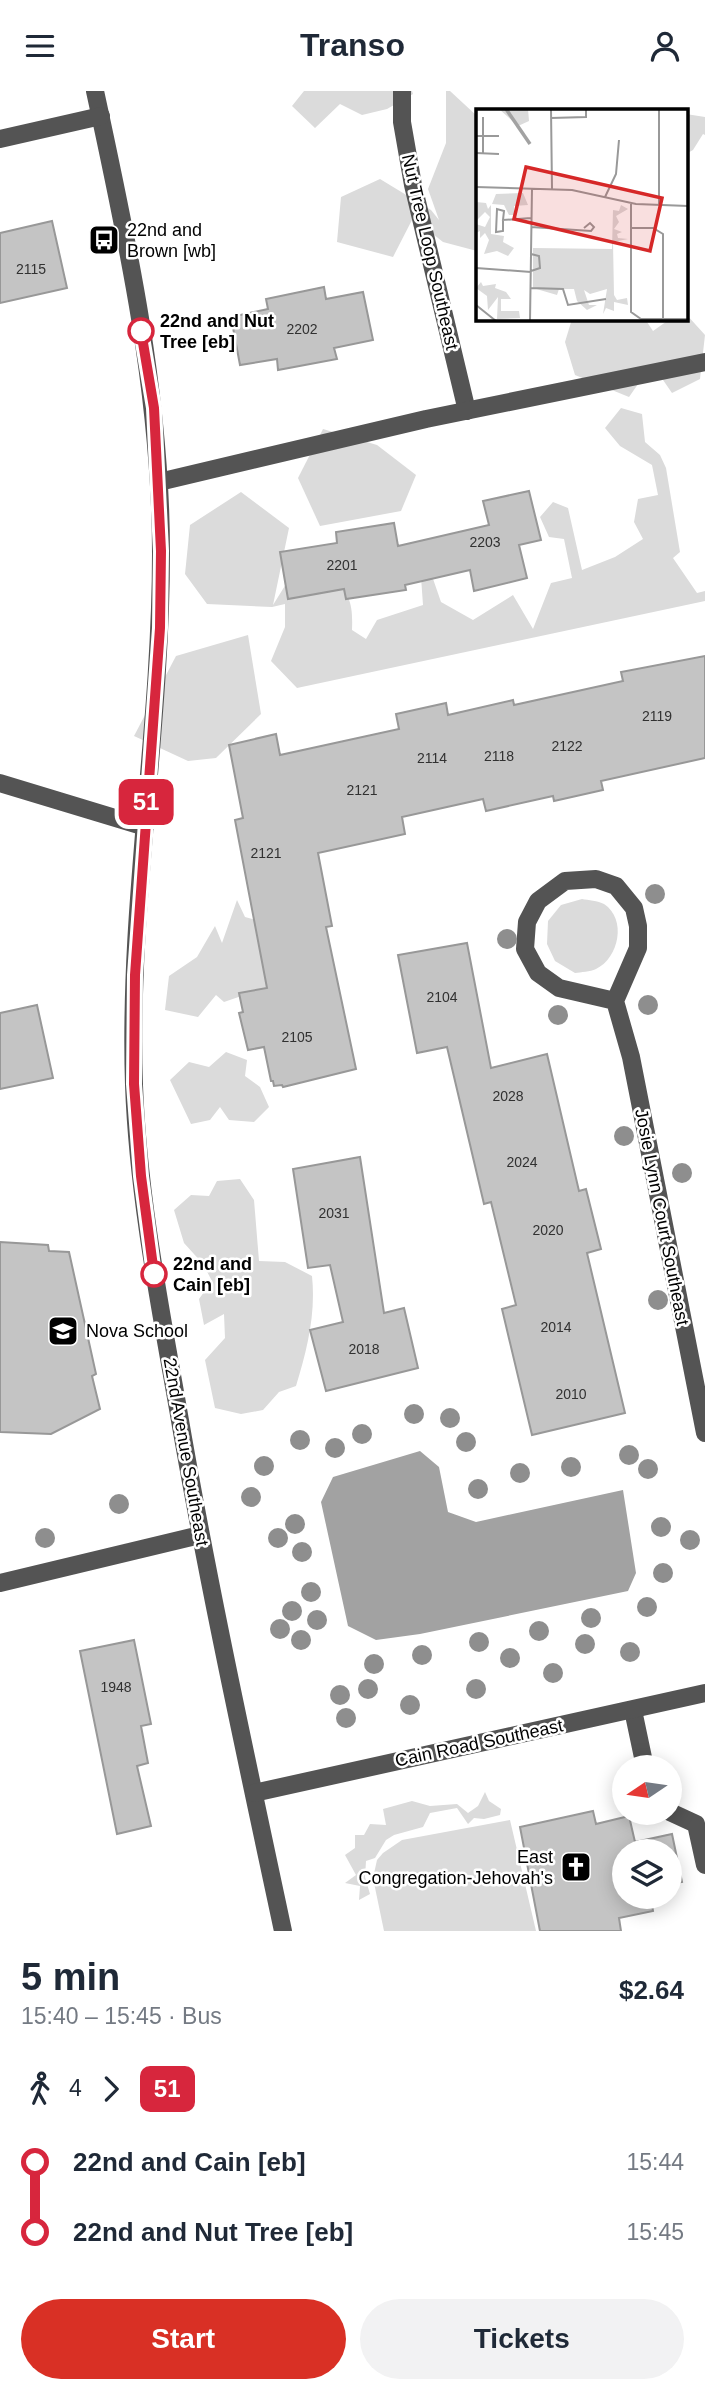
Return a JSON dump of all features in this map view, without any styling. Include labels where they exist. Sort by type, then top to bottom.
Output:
[{"type":"street","name":"22nd Avenue Southeast","points":[[95,91],[152,395],[159,482],[160,628],[135,998],[134,1084],[141,1176],[154,1274],[200,1535],[283,1931]]},
{"type":"street","name":"Nut Tree Loop Southeast","points":[[402,91],[402,122],[413,185],[467,411]]},
{"type":"street","points":[[0,139],[101,116]]},
{"type":"street","points":[[159,482],[467,411],[705,362]]},
{"type":"street","points":[[0,783],[145,827]]},
{"type":"street","points":[[596,879],[616,886],[634,908],[638,926],[638,948],[615,1001],[559,988],[538,973],[525,949],[527,922],[538,901],[565,881],[596,879]]},
{"type":"street","name":"Josie Lynn Court Southeast","points":[[615,1001],[631,1057],[705,1433]]},
{"type":"street","points":[[0,1583],[200,1535]]},
{"type":"street","name":"Cain Road Southeast","points":[[254,1793],[705,1693]]},
{"type":"street","points":[[633,1710],[642,1755]]},
{"type":"street","points":[[682,1818],[696,1824],[705,1864]]},
{"type":"shaded area","points":[[304,91],[412,91],[413,94],[387,109],[362,115],[340,104],[315,128],[292,106]]},
{"type":"shaded area","points":[[446,91],[450,91],[476,115],[476,251],[443,242],[413,218],[393,257],[337,242],[341,197],[380,179],[431,210],[439,220],[428,189],[446,143]]},
{"type":"shaded area","points":[[688,114],[705,117],[705,135],[703,134],[693,150],[688,153]]},
{"type":"shaded area","points":[[688,316],[705,335],[700,379],[672,393],[652,364],[629,397],[575,375],[565,342],[572,320],[646,320],[653,331],[669,320],[688,320]]},
{"type":"shaded area","points":[[621,408],[642,414],[645,442],[660,455],[666,468],[680,552],[673,558],[697,593],[705,591],[705,601],[297,688],[271,661],[285,627],[285,604],[272,607],[207,604],[185,574],[190,525],[241,492],[289,528],[273,605],[291,576],[334,576],[349,601],[352,630],[366,639],[377,620],[423,605],[421,577],[431,573],[441,602],[473,620],[513,595],[533,629],[551,583],[572,578],[564,539],[549,537],[540,517],[553,502],[568,508],[582,570],[615,557],[643,539],[634,522],[638,499],[658,495],[652,465],[620,446],[605,428]]},
{"type":"shaded area","points":[[323,429],[377,445],[416,475],[401,511],[320,526],[298,478]]},
{"type":"shaded area","points":[[248,635],[261,714],[216,758],[188,761],[134,736],[176,656]]},
{"type":"shaded area","points":[[582,899],[604,904],[616,919],[618,928],[615,948],[604,964],[594,970],[575,973],[555,961],[547,944],[548,921],[561,905]]},
{"type":"shaded area","points":[[237,900],[245,917],[277,926],[305,974],[224,1002],[216,995],[198,1017],[165,1010],[169,976],[197,957],[215,926],[222,943]]},
{"type":"shaded area","points":[[226,1052],[247,1060],[245,1076],[260,1087],[269,1107],[254,1122],[229,1120],[220,1107],[210,1120],[191,1124],[170,1080],[189,1062],[209,1067]]},
{"type":"shaded area","points":[[240,1179],[254,1200],[259,1261],[285,1262],[312,1276],[313,1290],[310,1332],[296,1386],[279,1392],[263,1410],[241,1414],[215,1408],[205,1360],[225,1338],[224,1314],[204,1325],[199,1299],[212,1281],[203,1264],[184,1243],[174,1210],[191,1195],[209,1196],[217,1181]]},
{"type":"shaded area","points":[[420,1451],[439,1467],[448,1512],[476,1522],[623,1490],[636,1573],[628,1591],[420,1634],[376,1640],[348,1626],[321,1502],[333,1477]]},
{"type":"shaded area","points":[[485,1792],[489,1801],[501,1809],[500,1815],[484,1819],[474,1818],[468,1824],[457,1808],[430,1813],[423,1827],[394,1835],[386,1840],[375,1858],[366,1861],[365,1877],[370,1894],[359,1900],[360,1886],[345,1883],[356,1875],[345,1855],[355,1848],[355,1835],[364,1835],[370,1824],[386,1825],[383,1809],[412,1801],[430,1806],[457,1804],[468,1813],[478,1806]]},
{"type":"shaded area","points":[[510,1820],[536,1931],[384,1931],[373,1878],[377,1860],[383,1853],[402,1840]]},
{"type":"building","points":[[52,221],[67,288],[0,303],[0,233]]},
{"type":"building","points":[[324,287],[326,299],[363,292],[373,340],[334,348],[337,359],[278,370],[277,359],[240,365],[231,317],[268,309],[266,299]]},
{"type":"building","points":[[529,491],[541,540],[519,545],[527,578],[474,591],[470,570],[405,585],[406,590],[346,599],[344,589],[288,599],[280,552],[337,543],[336,532],[394,523],[398,546],[489,525],[483,501]]},
{"type":"building","points":[[705,656],[705,758],[601,781],[603,790],[554,801],[553,796],[486,811],[483,799],[402,817],[405,834],[318,853],[332,926],[326,927],[356,1069],[283,1087],[274,1086],[264,1047],[248,1050],[239,1013],[243,1012],[239,993],[267,988],[235,820],[243,818],[229,745],[276,734],[280,755],[399,729],[396,714],[446,703],[448,715],[513,700],[514,705],[623,681],[621,672]]},
{"type":"building","points":[[467,943],[491,1068],[547,1054],[579,1191],[586,1189],[601,1249],[587,1253],[625,1413],[532,1435],[502,1309],[516,1305],[491,1202],[484,1204],[447,1047],[417,1053],[398,955]]},
{"type":"building","points":[[37,1005],[53,1078],[0,1089],[0,1013]]},
{"type":"building","points":[[360,1157],[384,1313],[404,1308],[418,1368],[326,1391],[310,1330],[343,1322],[330,1265],[308,1268],[293,1169]]},
{"type":"building","points":[[0,1242],[48,1245],[49,1251],[69,1252],[96,1374],[92,1376],[100,1409],[51,1434],[0,1432]]},
{"type":"building","points":[[134,1640],[151,1724],[141,1726],[148,1763],[137,1766],[151,1826],[117,1834],[80,1651]]},
{"type":"building","name":"East Congregation-Jehovah's","points":[[593,1811],[596,1824],[612,1820],[612,1825],[631,1825],[634,1839],[612,1839],[612,1909],[653,1911],[619,1918],[621,1931],[540,1931],[520,1827]]},
{"type":"building","name":"East Congregation-Jehovah's","points":[[672,1834],[673,1839],[649,1839]]},
{"type":"bus line","name":"51","points":[[141,331],[154,408],[161,551],[160,628],[135,975],[134,1084],[141,1176],[154,1274]]},
{"type":"place","name":"22nd and Brown [wb]","points":[[104,240]]},
{"type":"place","name":"22nd and Nut Tree [eb]","points":[[141,331]]},
{"type":"place","name":"22nd and Cain [eb]","points":[[154,1274]]},
{"type":"place","name":"Nova School","points":[[63,1331]]},
{"type":"place","name":"East Congregation-Jehovah's","points":[[576,1867]]}]
